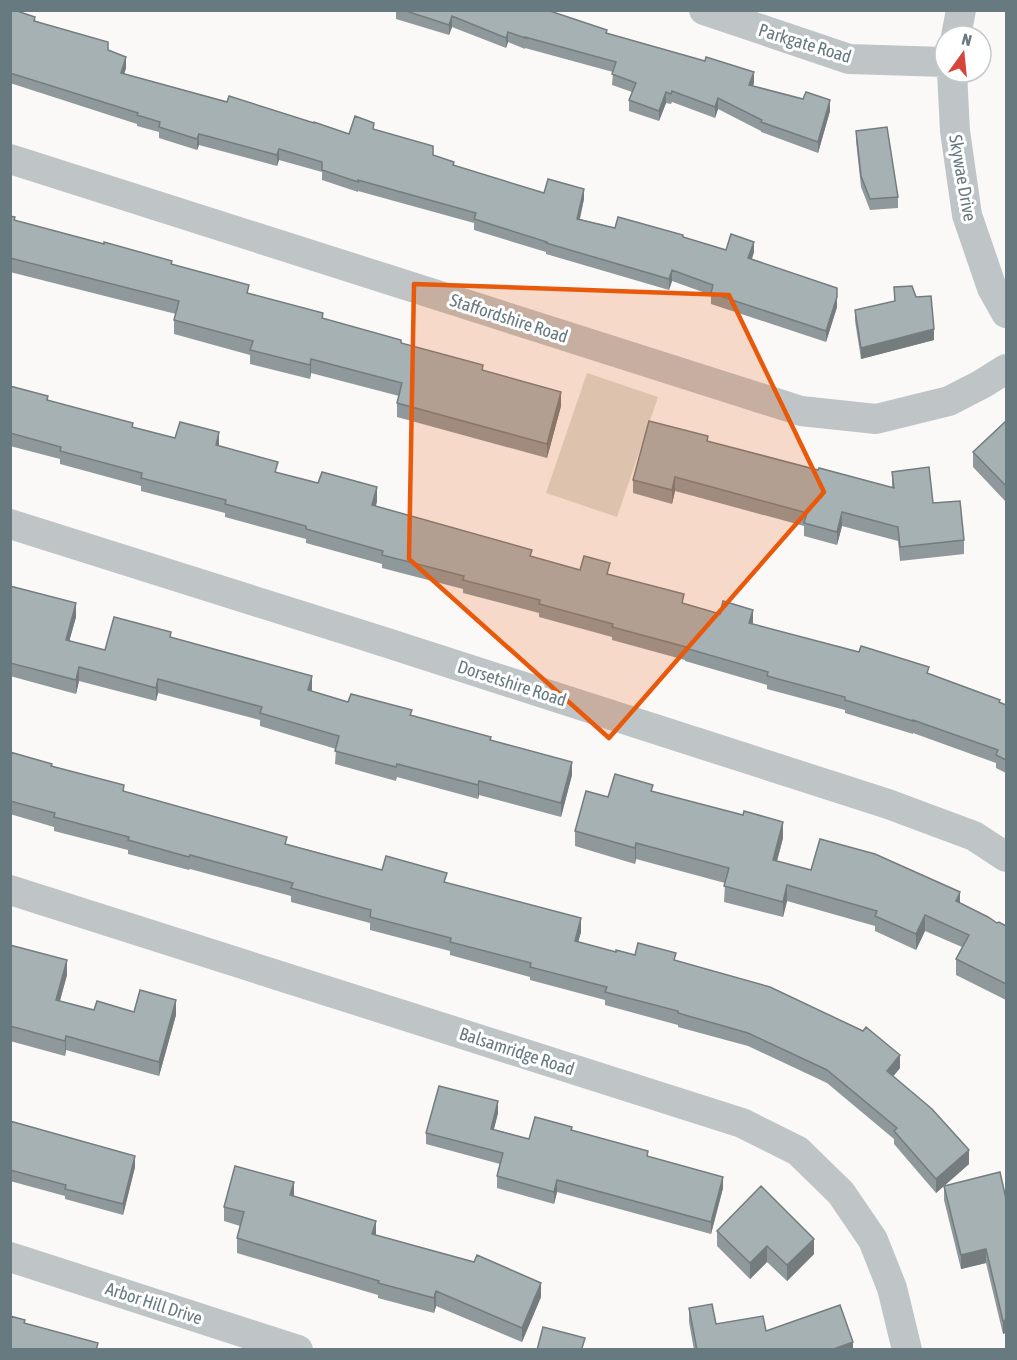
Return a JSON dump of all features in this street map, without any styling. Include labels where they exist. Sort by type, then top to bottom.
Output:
[{"type":"street","name":"Parkgate Road","points":[[704,10],[849,59],[933,62]]},
{"type":"street","name":"Skywae Drive","points":[[952,84],[954,131],[967,215],[992,288],[1006,313]]},
{"type":"street","name":"Staffordshire Road","points":[[10,159],[801,411],[876,419],[949,401],[1006,369]]},
{"type":"street","name":"Dorsetshire Road","points":[[10,524],[888,804],[974,836],[1006,857]]},
{"type":"street","name":"Balsamridge Road","points":[[10,890],[731,1119],[780,1142],[798,1152],[841,1193],[873,1240],[892,1288],[907,1350]]},
{"type":"street","name":"Arbor Hill Drive","points":[[10,1257],[294,1349]]},
{"type":"highlighted area","points":[[414,284],[729,295],[824,492],[609,738],[409,559]]},
{"type":"shaded area","points":[[587,373],[658,397],[617,517],[546,493]]},
{"type":"building","points":[[10,10],[35,17],[34,21],[108,42],[108,50],[126,57],[121,73],[227,102],[229,96],[349,134],[355,116],[374,123],[373,129],[433,146],[433,155],[454,162],[453,165],[544,193],[548,179],[584,189],[577,219],[615,228],[618,217],[726,250],[731,234],[754,242],[748,258],[837,288],[837,297],[826,331],[711,293],[713,285],[672,270],[669,279],[546,243],[474,219],[476,213],[358,180],[358,182],[322,170],[322,162],[279,149],[277,155],[199,134],[197,139],[159,127],[160,122],[137,115],[138,113],[10,73]]},
{"type":"building","points":[[403,10],[547,10],[607,30],[606,33],[705,61],[706,57],[754,72],[749,85],[803,99],[806,92],[830,100],[818,142],[761,122],[762,120],[718,98],[715,107],[672,91],[671,94],[666,92],[659,111],[629,100],[636,83],[612,74],[616,62],[508,32],[506,38],[452,16],[449,25]]},
{"type":"building","points":[[887,127],[898,197],[870,199],[861,176],[856,131]]},
{"type":"building","points":[[10,216],[15,217],[14,220],[104,244],[104,242],[172,261],[171,264],[249,285],[247,293],[323,313],[322,318],[401,340],[401,343],[483,365],[482,370],[561,392],[547,444],[397,403],[402,383],[311,359],[310,365],[250,350],[253,341],[174,320],[179,301],[10,258]]},
{"type":"building","points":[[912,286],[916,297],[931,296],[934,329],[861,348],[855,310],[895,301],[894,287]]},
{"type":"building","points":[[10,386],[48,396],[47,400],[133,423],[132,427],[175,438],[180,422],[219,432],[216,445],[278,462],[275,472],[318,483],[322,472],[377,487],[372,505],[532,550],[530,556],[580,570],[584,556],[610,563],[607,574],[684,594],[682,603],[720,614],[723,601],[753,610],[749,623],[859,652],[861,646],[929,667],[927,673],[1000,700],[999,702],[1006,705],[1006,760],[996,755],[998,750],[913,720],[845,700],[845,697],[767,676],[768,672],[612,627],[613,624],[539,604],[540,600],[463,580],[464,576],[382,555],[383,551],[306,529],[306,526],[225,504],[226,500],[141,478],[142,473],[60,451],[61,447],[10,433]]},
{"type":"building","points":[[649,421],[708,436],[707,441],[894,488],[892,472],[929,467],[933,503],[960,501],[964,540],[900,547],[898,527],[842,512],[837,532],[804,523],[807,513],[675,477],[672,490],[633,480]]},
{"type":"building","points":[[1006,421],[1006,486],[973,452]]},
{"type":"building","points":[[10,586],[76,603],[66,640],[105,650],[114,617],[171,632],[170,637],[312,676],[308,690],[348,702],[351,694],[412,710],[410,715],[572,762],[561,803],[479,781],[478,785],[335,751],[339,736],[260,713],[262,707],[158,679],[156,688],[79,667],[76,680],[10,663]]},
{"type":"building","points":[[10,752],[52,764],[51,766],[124,785],[123,791],[287,837],[285,844],[382,870],[386,856],[447,873],[444,882],[581,918],[575,941],[635,955],[638,943],[676,953],[674,960],[770,987],[863,1031],[866,1027],[900,1055],[887,1071],[932,1109],[969,1150],[936,1179],[894,1131],[897,1128],[827,1070],[748,1033],[678,1013],[678,1011],[605,992],[607,987],[530,967],[531,963],[450,942],[451,938],[370,917],[371,910],[291,888],[293,883],[128,840],[129,837],[54,817],[55,813],[10,801]]},
{"type":"building","points":[[615,774],[653,785],[651,791],[743,815],[744,811],[783,822],[773,860],[811,870],[820,839],[875,854],[960,892],[956,901],[1006,926],[1006,984],[956,959],[969,935],[925,915],[916,934],[875,916],[877,911],[787,885],[783,902],[724,886],[729,868],[636,843],[635,848],[575,831],[586,791],[608,797]]},
{"type":"building","points":[[10,945],[67,960],[56,1000],[94,1010],[97,1001],[134,1012],[140,990],[176,1000],[159,1062],[66,1036],[65,1041],[10,1026]]},
{"type":"building","points":[[439,1086],[498,1101],[491,1129],[529,1139],[535,1117],[572,1127],[571,1130],[648,1151],[647,1156],[723,1177],[711,1222],[557,1180],[554,1192],[497,1176],[503,1153],[426,1133]]},
{"type":"building","points":[[10,1121],[135,1156],[123,1204],[65,1189],[66,1185],[10,1170]]},
{"type":"building","points":[[235,1166],[294,1182],[290,1195],[376,1221],[372,1234],[474,1262],[477,1255],[541,1283],[522,1328],[436,1291],[434,1298],[378,1283],[379,1281],[237,1238],[244,1212],[224,1207]]},
{"type":"building","points":[[1000,1172],[1006,1199],[1006,1320],[1003,1321],[986,1249],[961,1255],[944,1186]]},
{"type":"building","points":[[761,1186],[814,1239],[787,1265],[767,1246],[750,1263],[717,1231]]},
{"type":"building","points":[[712,1304],[716,1324],[763,1316],[766,1331],[840,1305],[853,1342],[831,1350],[697,1350],[689,1308]]},
{"type":"building","points":[[10,1316],[25,1320],[24,1323],[98,1343],[96,1350],[10,1350]]},
{"type":"building","points":[[543,1327],[585,1338],[582,1348],[586,1350],[537,1350]]}]
